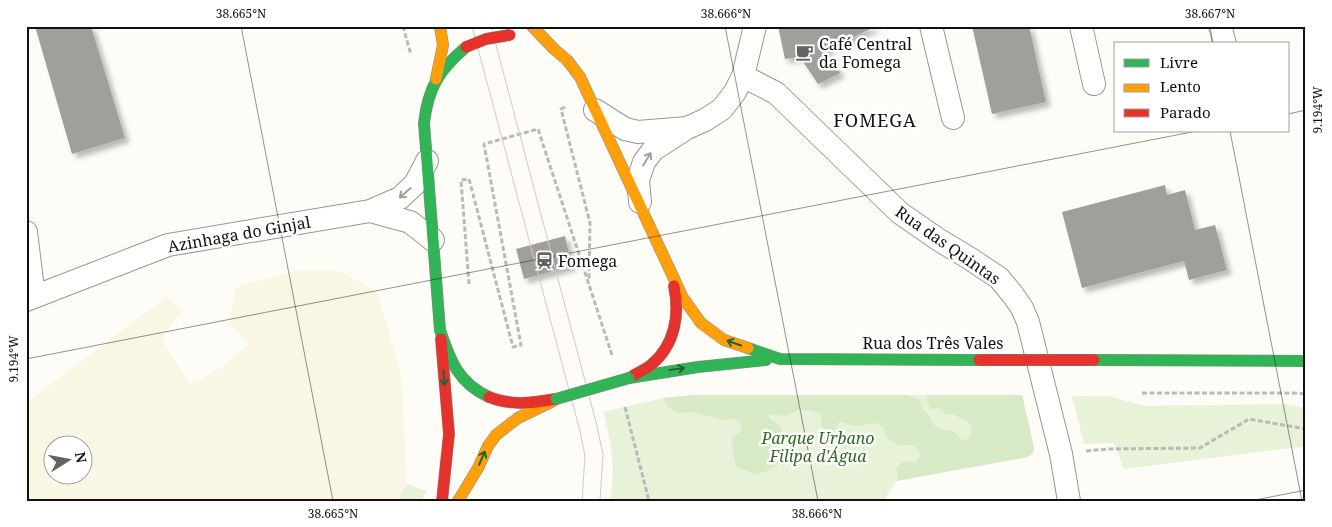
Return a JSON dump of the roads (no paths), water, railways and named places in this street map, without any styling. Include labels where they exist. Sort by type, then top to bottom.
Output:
[{"type":"main road","points":[[436,79],[443,45],[440,26]]},
{"type":"main road","name":"Rua dos Três Vales","points":[[532,26],[567,60],[580,76],[683,298],[701,323],[724,340],[780,359],[1306,361]]},
{"type":"main road","points":[[442,501],[449,434],[424,123],[428,95],[436,79],[450,60],[466,47],[486,39],[519,37],[554,49]]},
{"type":"main road","points":[[629,378],[651,365],[665,349],[675,332],[678,316],[677,295],[672,275]]},
{"type":"main road","points":[[440,330],[450,359],[460,376],[470,387],[486,397],[507,403],[525,404],[556,399],[629,378],[669,370],[720,363],[780,359]]},
{"type":"main road","points":[[458,501],[471,481],[488,445],[498,434],[511,421],[556,399]]},
{"type":"street","points":[[640,206],[638,180],[644,162],[653,150],[687,128],[705,120],[722,109],[735,92],[743,76],[755,26]]},
{"type":"street","points":[[931,26],[953,118]]},
{"type":"street","points":[[1081,26],[1094,84]]},
{"type":"street","points":[[1220,26],[1224,42]]},
{"type":"street","name":"Rua das Quintas","points":[[743,76],[776,93],[900,213],[999,278],[1013,295],[1022,308],[1028,322],[1061,454],[1069,501]]},
{"type":"street","points":[[595,110],[625,128],[638,132],[687,128]]},
{"type":"street","name":"Azinhaga do Ginjal","points":[[30,298],[168,245],[370,211],[400,198],[415,184],[427,161]]},
{"type":"street","name":"Azinhaga do Ginjal","points":[[370,211],[410,222],[433,240]]},
{"type":"street","points":[[26,232],[30,298]]},
{"type":"tram line","points":[[472,26],[580,431],[585,456],[582,501]]},
{"type":"tram line","points":[[491,26],[597,426],[603,455],[600,501]]},
{"type":"place","name":"Café Central da Fomega","points":[[805,53]]},
{"type":"place","name":"Fomega","points":[[544,261]]},
{"type":"district","name":"FOMEGA","points":[[875,121]]},
{"type":"park label","name":"Parque Urbano Filipa d'Água","points":[[818,447]]}]
